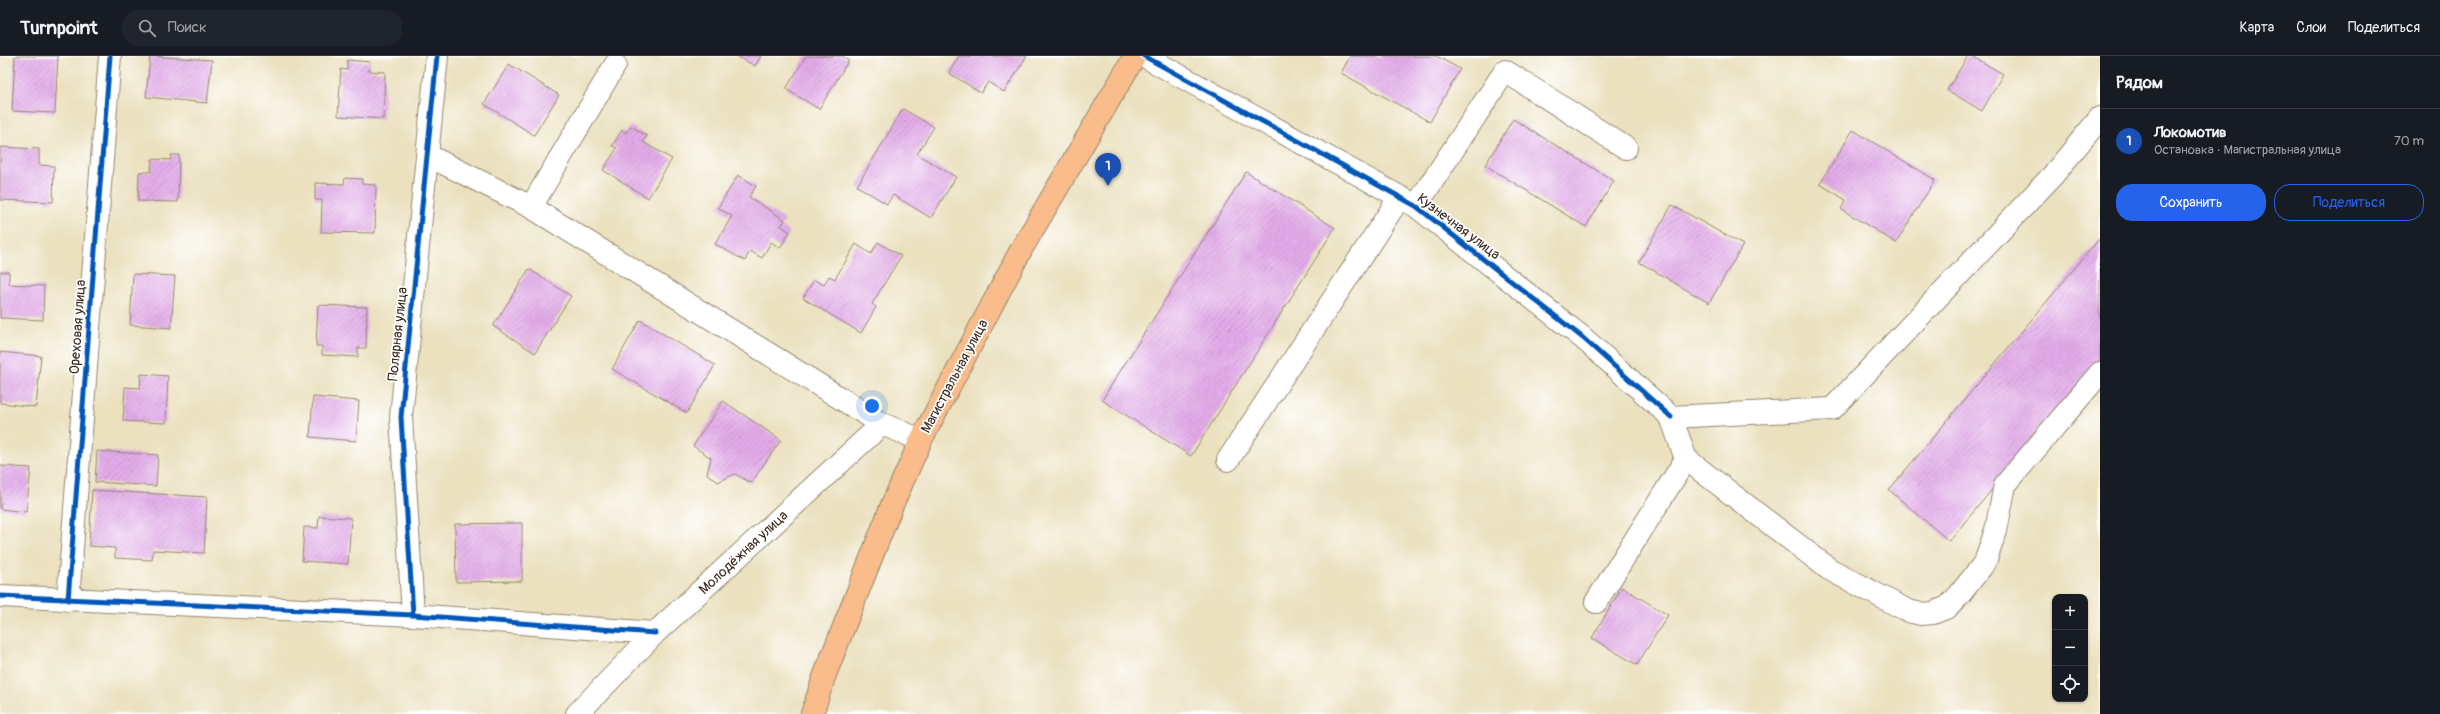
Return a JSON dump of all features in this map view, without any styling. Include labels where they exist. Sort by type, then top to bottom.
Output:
[{"type":"main road","name":"Магистральная улица","points":[[812,714],[890,512],[921,440],[1022,248],[1135,56]]},
{"type":"street","name":"Ореховая улица","points":[[68,600],[110,56]]},
{"type":"street","name":"Полярная улица","points":[[413,615],[401,417],[437,56]]},
{"type":"street","name":"Кузнечная улица","points":[[1144,56],[1408,202],[1584,338],[1671,417]]},
{"type":"street","points":[[531,207],[615,65]]},
{"type":"street","points":[[1228,460],[1408,202],[1505,71],[1626,148]]},
{"type":"street","points":[[2100,118],[2053,175],[1832,409],[1671,417],[1686,459],[1829,569],[1908,611],[1921,614],[1933,613],[1948,606],[1985,562],[1996,530],[2005,485],[2100,373]]},
{"type":"street","points":[[427,155],[531,207],[882,424],[921,440]]},
{"type":"street","name":"Молодёжная улица","points":[[577,714],[655,633],[882,424]]},
{"type":"street","points":[[1596,602],[1686,459]]},
{"type":"street","points":[[0,596],[413,615],[655,633]]},
{"type":"building","points":[[15,56],[58,56],[55,113],[12,111]]},
{"type":"building","points":[[150,56],[212,60],[207,103],[146,97]]},
{"type":"building","points":[[737,56],[761,56],[755,66]]},
{"type":"building","points":[[806,56],[842,56],[849,60],[819,109],[786,89]]},
{"type":"building","points":[[959,56],[1027,56],[1004,92],[988,82],[981,93],[949,73]]},
{"type":"building","points":[[1350,56],[1436,56],[1460,69],[1430,122],[1341,73]]},
{"type":"building","points":[[1968,56],[1972,56],[2003,74],[1982,111],[1947,90]]},
{"type":"building","points":[[347,60],[370,62],[369,71],[385,72],[383,119],[338,116],[341,69],[347,70]]},
{"type":"building","points":[[509,64],[559,95],[534,135],[484,104]]},
{"type":"building","points":[[903,109],[934,127],[917,154],[956,177],[931,218],[893,195],[887,204],[857,186]]},
{"type":"building","points":[[1513,119],[1614,181],[1586,227],[1485,165]]},
{"type":"building","points":[[631,126],[647,136],[643,142],[672,159],[648,198],[603,170],[617,148],[612,146],[622,130],[626,133]]},
{"type":"building","points":[[1853,130],[1935,180],[1896,243],[1841,209],[1846,200],[1820,184]]},
{"type":"building","points":[[0,147],[39,149],[39,165],[54,166],[53,202],[0,200]]},
{"type":"building","points":[[171,155],[179,155],[178,202],[138,201],[139,172],[151,172],[152,159],[171,160]]},
{"type":"building","points":[[1246,172],[1335,228],[1191,456],[1102,400]]},
{"type":"building","points":[[738,175],[756,186],[749,197],[785,220],[781,226],[790,232],[780,248],[771,242],[762,258],[750,251],[745,261],[715,244],[732,216],[718,208]]},
{"type":"building","points":[[345,178],[362,179],[362,184],[376,185],[375,233],[321,232],[322,200],[315,200],[315,183],[344,184]]},
{"type":"building","points":[[1672,205],[1743,245],[1709,303],[1639,262]]},
{"type":"building","points":[[2100,238],[2100,361],[1949,541],[1889,490]]},
{"type":"building","points":[[878,242],[901,256],[872,304],[876,307],[861,333],[803,298],[814,280],[824,285],[829,276],[835,279],[856,244],[871,254]]},
{"type":"building","points":[[529,269],[571,296],[535,353],[493,326]]},
{"type":"building","points":[[0,272],[9,272],[9,284],[44,286],[43,320],[0,318]]},
{"type":"building","points":[[133,274],[175,276],[171,328],[130,325]]},
{"type":"building","points":[[318,305],[367,307],[366,348],[358,348],[358,357],[322,355],[322,346],[316,346]]},
{"type":"building","points":[[640,320],[715,365],[687,413],[612,369]]},
{"type":"building","points":[[0,352],[41,356],[36,407],[0,403]]},
{"type":"building","points":[[141,374],[168,376],[166,423],[123,421],[125,387],[140,388]]},
{"type":"building","points":[[313,397],[359,401],[356,441],[310,437]]},
{"type":"building","points":[[723,401],[781,440],[751,483],[735,474],[718,482],[707,474],[711,458],[693,446]]},
{"type":"building","points":[[97,451],[158,455],[156,486],[95,482]]},
{"type":"building","points":[[0,466],[31,468],[26,512],[0,509]]},
{"type":"building","points":[[92,490],[207,497],[204,553],[153,550],[152,560],[115,558],[115,548],[89,546]]},
{"type":"building","points":[[319,516],[351,518],[348,564],[302,561],[304,527],[318,528]]},
{"type":"building","points":[[522,523],[522,581],[456,582],[455,524]]},
{"type":"building","points":[[1622,587],[1668,615],[1637,665],[1592,638]]},
{"type":"cycle path","points":[[68,600],[110,56]]},
{"type":"cycle path","points":[[413,615],[401,417],[437,56]]},
{"type":"cycle path","points":[[1144,56],[1416,206],[1583,338],[1671,417]]},
{"type":"cycle path","points":[[0,596],[413,615],[655,633]]},
{"type":"place","name":"Локомотив","points":[[1108,186]]}]
